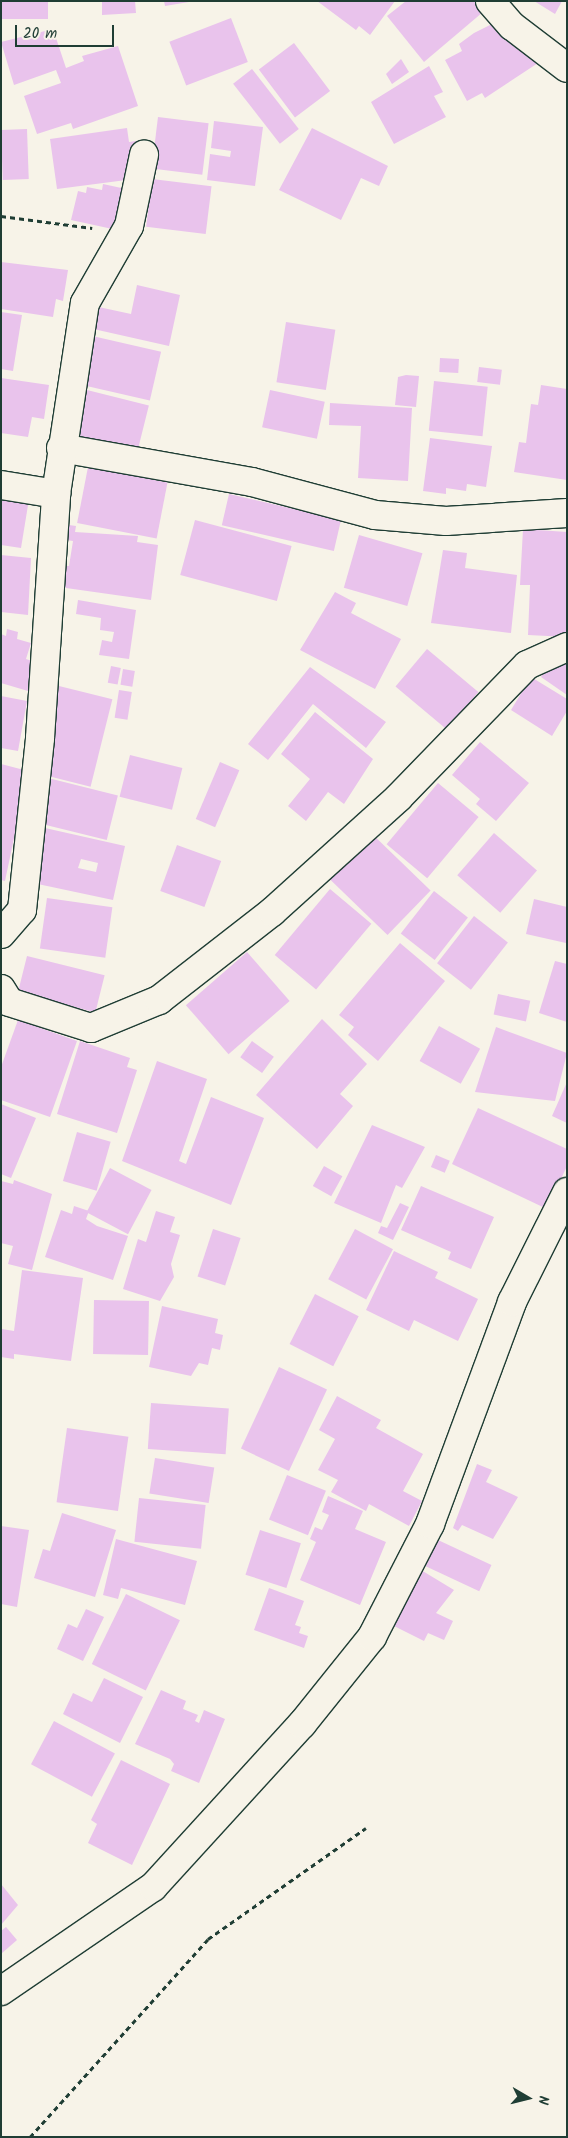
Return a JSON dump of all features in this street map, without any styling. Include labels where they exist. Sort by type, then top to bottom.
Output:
[{"type":"street","points":[[490,1],[512,26],[567,68]]},
{"type":"street","points":[[1,934],[22,910],[40,738],[56,494],[61,448],[85,303],[124,236],[137,199],[144,155]]},
{"type":"street","points":[[61,448],[252,482],[375,515],[446,521],[567,513]]},
{"type":"street","points":[[1,485],[56,494]]},
{"type":"street","points":[[1,989],[8,1002],[90,1028],[159,1000],[272,912],[398,798],[527,665],[567,647]]},
{"type":"street","points":[[1,1991],[153,1886],[302,1724],[372,1637],[430,1524],[512,1302],[567,1192]]},
{"type":"path","points":[[1,216],[124,236]]},
{"type":"path","points":[[30,2137],[208,1939],[366,1828]]},
{"type":"building","points":[[1,1],[48,1],[48,19],[1,19]]},
{"type":"building","points":[[102,1],[135,1],[136,13],[102,15]]},
{"type":"building","points":[[164,1],[189,1],[189,2],[165,6]]},
{"type":"building","points":[[317,1],[395,1],[370,35],[359,26],[356,30]]},
{"type":"building","points":[[406,1],[474,1],[483,12],[424,62],[387,16]]},
{"type":"building","points":[[534,1],[562,1],[555,14]]},
{"type":"building","points":[[231,18],[248,62],[186,86],[169,42]]},
{"type":"building","points":[[502,19],[538,63],[485,98],[482,93],[467,101],[445,60],[462,51],[459,44],[474,33]]},
{"type":"building","points":[[53,29],[66,68],[84,61],[82,56],[118,46],[138,106],[73,129],[71,123],[37,134],[24,96],[61,83],[56,70],[14,85],[1,42]]},
{"type":"building","points":[[294,43],[330,91],[295,117],[259,69]]},
{"type":"building","points":[[401,59],[409,72],[392,84],[386,74]]},
{"type":"building","points":[[429,66],[443,92],[434,96],[446,117],[394,144],[371,102]]},
{"type":"building","points":[[252,69],[299,129],[280,144],[233,84]]},
{"type":"building","points":[[158,117],[209,123],[202,175],[152,169]]},
{"type":"building","points":[[214,121],[263,127],[255,186],[207,180],[210,154],[230,157],[231,151],[211,148]]},
{"type":"building","points":[[127,128],[129,142],[136,141],[139,163],[134,179],[57,189],[50,139]]},
{"type":"building","points":[[312,128],[388,166],[379,186],[361,178],[341,220],[279,190]]},
{"type":"building","points":[[27,129],[29,179],[3,180],[1,130]]},
{"type":"building","points":[[152,179],[212,186],[206,234],[146,227]]},
{"type":"building","points":[[103,184],[126,189],[117,230],[71,220],[78,191],[86,193],[87,187],[102,190]]},
{"type":"building","points":[[1,262],[68,270],[63,301],[56,299],[53,317],[1,309]]},
{"type":"building","points":[[137,285],[180,295],[169,346],[89,328],[94,306],[131,314]]},
{"type":"building","points":[[1,312],[22,315],[13,371],[1,369]]},
{"type":"building","points":[[286,322],[335,330],[326,390],[276,382]]},
{"type":"building","points":[[88,335],[161,352],[150,401],[77,384]]},
{"type":"building","points":[[440,358],[459,359],[458,373],[439,372]]},
{"type":"building","points":[[479,367],[502,370],[500,385],[477,382]]},
{"type":"building","points":[[406,375],[419,376],[416,407],[395,405],[398,377]]},
{"type":"building","points":[[1,378],[49,385],[44,419],[32,417],[28,437],[1,433]]},
{"type":"building","points":[[434,381],[488,387],[482,436],[429,431]]},
{"type":"building","points":[[541,385],[567,389],[567,480],[514,472],[519,442],[526,443],[531,404],[538,405]]},
{"type":"building","points":[[79,388],[149,405],[137,454],[67,437]]},
{"type":"building","points":[[270,390],[325,402],[317,439],[262,427]]},
{"type":"building","points":[[330,403],[412,408],[408,481],[358,478],[361,426],[329,425]]},
{"type":"building","points":[[430,438],[492,446],[486,487],[467,484],[466,491],[446,488],[446,494],[423,491]]},
{"type":"building","points":[[88,467],[168,482],[157,538],[77,523]]},
{"type":"building","points":[[1,488],[30,493],[21,548],[1,545]]},
{"type":"building","points":[[229,494],[341,520],[334,551],[222,525]]},
{"type":"building","points":[[195,520],[292,546],[277,601],[180,575]]},
{"type":"building","points":[[62,524],[76,526],[75,532],[138,536],[137,542],[158,545],[151,600],[66,588],[62,583],[64,566],[69,566],[73,541],[60,539]]},
{"type":"building","points":[[523,529],[567,532],[567,637],[528,635],[530,585],[520,585]]},
{"type":"building","points":[[359,535],[422,553],[407,606],[344,588]]},
{"type":"building","points":[[443,550],[467,553],[465,568],[517,575],[511,633],[431,623]]},
{"type":"building","points":[[1,555],[31,558],[28,615],[1,612]]},
{"type":"building","points":[[335,592],[356,603],[351,613],[401,639],[375,689],[300,650]]},
{"type":"building","points":[[78,600],[136,610],[129,659],[99,655],[102,640],[112,642],[114,632],[100,630],[101,618],[76,614]]},
{"type":"building","points":[[7,629],[18,632],[17,639],[31,643],[26,659],[35,662],[28,691],[1,683],[1,634],[6,636]]},
{"type":"building","points":[[427,649],[478,692],[447,730],[396,687]]},
{"type":"building","points":[[556,654],[567,661],[567,695],[541,677]]},
{"type":"building","points":[[111,666],[121,668],[118,685],[108,683]]},
{"type":"building","points":[[310,667],[386,722],[366,748],[313,704],[268,760],[248,744]]},
{"type":"building","points":[[123,669],[135,671],[132,687],[120,685]]},
{"type":"building","points":[[531,677],[567,699],[567,711],[552,736],[511,710]]},
{"type":"building","points":[[59,686],[112,699],[91,787],[37,773]]},
{"type":"building","points":[[119,690],[132,692],[127,720],[115,718]]},
{"type":"building","points":[[1,696],[27,701],[18,751],[1,748]]},
{"type":"building","points":[[315,712],[373,759],[344,804],[328,792],[306,821],[288,806],[310,779],[281,754]]},
{"type":"building","points":[[480,742],[529,783],[496,821],[476,804],[480,799],[452,775]]},
{"type":"building","points":[[130,755],[182,768],[172,810],[120,797]]},
{"type":"building","points":[[220,762],[239,770],[215,827],[196,819]]},
{"type":"building","points":[[1,764],[28,771],[5,881],[1,880]]},
{"type":"building","points":[[48,778],[118,795],[107,840],[37,823]]},
{"type":"building","points":[[438,783],[479,817],[427,878],[387,844]]},
{"type":"building","points":[[45,828],[125,846],[113,900],[33,883]],"holes":[[[81,859],[98,863],[96,872],[78,868]]]},
{"type":"building","points":[[368,830],[431,890],[388,935],[325,875]]},
{"type":"building","points":[[494,833],[537,870],[500,913],[457,875]]},
{"type":"building","points":[[177,845],[221,861],[204,907],[160,891]]},
{"type":"building","points":[[330,889],[371,924],[316,990],[275,955]]},
{"type":"building","points":[[434,891],[468,917],[435,960],[401,934]]},
{"type":"building","points":[[47,898],[112,907],[105,958],[40,949]]},
{"type":"building","points":[[534,899],[567,907],[566,943],[526,934]]},
{"type":"building","points":[[474,916],[508,942],[471,990],[437,963]]},
{"type":"building","points":[[400,943],[445,981],[378,1061],[348,1035],[354,1027],[339,1015]]},
{"type":"building","points":[[247,952],[290,1001],[229,1054],[186,1005]]},
{"type":"building","points":[[27,956],[105,975],[95,1012],[18,993]]},
{"type":"building","points":[[555,961],[567,964],[567,1022],[539,1013]]},
{"type":"building","points":[[498,994],[530,1001],[526,1021],[494,1015]]},
{"type":"building","points":[[322,1019],[367,1064],[340,1094],[353,1106],[317,1149],[256,1095]]},
{"type":"building","points":[[18,1020],[77,1041],[50,1117],[1,1100],[1,1067]]},
{"type":"building","points":[[439,1026],[480,1049],[461,1084],[420,1061]]},
{"type":"building","points":[[496,1027],[567,1053],[555,1101],[475,1092]]},
{"type":"building","points":[[80,1041],[130,1058],[127,1067],[137,1070],[117,1133],[57,1114]]},
{"type":"building","points":[[252,1041],[274,1057],[262,1073],[240,1057]]},
{"type":"building","points":[[157,1061],[207,1079],[179,1161],[186,1164],[211,1097],[264,1118],[231,1205],[122,1161]]},
{"type":"building","points":[[567,1082],[567,1123],[552,1116]]},
{"type":"building","points":[[1,1104],[36,1118],[11,1178],[1,1174]]},
{"type":"building","points":[[478,1108],[567,1149],[567,1166],[547,1209],[452,1164]]},
{"type":"building","points":[[372,1125],[425,1147],[402,1188],[396,1185],[381,1223],[334,1203]]},
{"type":"building","points":[[77,1132],[111,1142],[97,1191],[63,1181]]},
{"type":"building","points":[[436,1155],[450,1161],[445,1173],[431,1167]]},
{"type":"building","points":[[324,1166],[342,1176],[331,1196],[313,1186]]},
{"type":"building","points":[[110,1168],[151,1190],[128,1234],[87,1212]]},
{"type":"building","points":[[14,1180],[52,1194],[32,1270],[8,1264],[13,1246],[1,1243],[1,1181],[13,1184]]},
{"type":"building","points":[[421,1186],[494,1217],[471,1269],[448,1259],[451,1252],[401,1230]]},
{"type":"building","points":[[400,1203],[409,1207],[393,1240],[378,1233],[381,1226],[387,1228]]},
{"type":"building","points":[[74,1206],[89,1211],[86,1219],[97,1226],[128,1236],[113,1280],[45,1257],[61,1210],[72,1214]]},
{"type":"building","points":[[156,1211],[175,1217],[170,1232],[180,1235],[171,1264],[174,1277],[160,1301],[123,1289],[138,1239],[146,1242]]},
{"type":"building","points":[[213,1229],[241,1238],[225,1286],[198,1277]]},
{"type":"building","points":[[355,1229],[393,1249],[366,1300],[328,1279]]},
{"type":"building","points":[[394,1251],[438,1272],[435,1278],[478,1299],[458,1341],[414,1320],[409,1331],[366,1310]]},
{"type":"building","points":[[22,1270],[83,1278],[71,1361],[14,1354],[14,1359],[1,1357],[2,1329],[14,1331]]},
{"type":"building","points":[[315,1294],[359,1316],[333,1366],[290,1344]]},
{"type":"building","points":[[94,1300],[149,1301],[148,1355],[93,1354]]},
{"type":"building","points":[[162,1306],[218,1319],[215,1333],[223,1335],[220,1350],[212,1348],[208,1365],[199,1363],[191,1376],[149,1367]]},
{"type":"building","points":[[279,1367],[327,1389],[289,1471],[241,1449]]},
{"type":"building","points":[[337,1396],[381,1420],[376,1428],[423,1454],[403,1491],[422,1501],[409,1526],[369,1504],[366,1511],[331,1492],[338,1480],[318,1470],[335,1439],[319,1430]]},
{"type":"building","points":[[151,1403],[229,1408],[226,1454],[148,1449]]},
{"type":"building","points":[[67,1428],[128,1437],[118,1511],[57,1502]]},
{"type":"building","points":[[155,1458],[214,1467],[209,1503],[149,1494]]},
{"type":"building","points":[[477,1464],[492,1470],[486,1482],[518,1497],[493,1539],[462,1525],[458,1531],[453,1528]]},
{"type":"building","points":[[287,1475],[326,1491],[308,1535],[269,1520]]},
{"type":"building","points":[[328,1496],[363,1511],[355,1529],[386,1542],[360,1605],[300,1580],[316,1542],[310,1539],[315,1527],[322,1530],[329,1515],[322,1512]]},
{"type":"building","points":[[139,1498],[206,1505],[201,1549],[134,1542]]},
{"type":"building","points":[[62,1513],[116,1530],[95,1597],[34,1578],[43,1549],[50,1551]]},
{"type":"building","points":[[1,1526],[29,1530],[17,1607],[1,1604]]},
{"type":"building","points":[[260,1530],[301,1543],[286,1588],[245,1575]]},
{"type":"building","points":[[116,1539],[197,1561],[185,1605],[121,1588],[118,1599],[103,1595]]},
{"type":"building","points":[[438,1540],[491,1565],[479,1591],[426,1566]]},
{"type":"building","points":[[421,1570],[454,1590],[436,1613],[453,1621],[444,1640],[428,1633],[424,1641],[394,1626]]},
{"type":"building","points":[[269,1588],[304,1601],[295,1625],[301,1627],[299,1633],[308,1636],[304,1648],[254,1630]]},
{"type":"building","points":[[126,1594],[180,1620],[146,1690],[92,1664]]},
{"type":"building","points":[[86,1609],[104,1617],[83,1661],[57,1649],[68,1624],[77,1628]]},
{"type":"building","points":[[104,1678],[143,1697],[120,1743],[63,1714],[73,1693],[92,1702]]},
{"type":"building","points":[[161,1690],[186,1701],[183,1709],[198,1715],[195,1721],[199,1723],[204,1710],[225,1719],[199,1783],[171,1771],[174,1764],[170,1759],[135,1744]]},
{"type":"building","points":[[54,1721],[115,1753],[92,1797],[31,1764]]},
{"type":"building","points":[[121,1760],[170,1784],[132,1865],[88,1843],[97,1824],[91,1820]]},
{"type":"building","points":[[1,1884],[18,1905],[1,1925]]},
{"type":"building","points":[[6,1927],[17,1940],[1,1954],[1,1931]]}]
